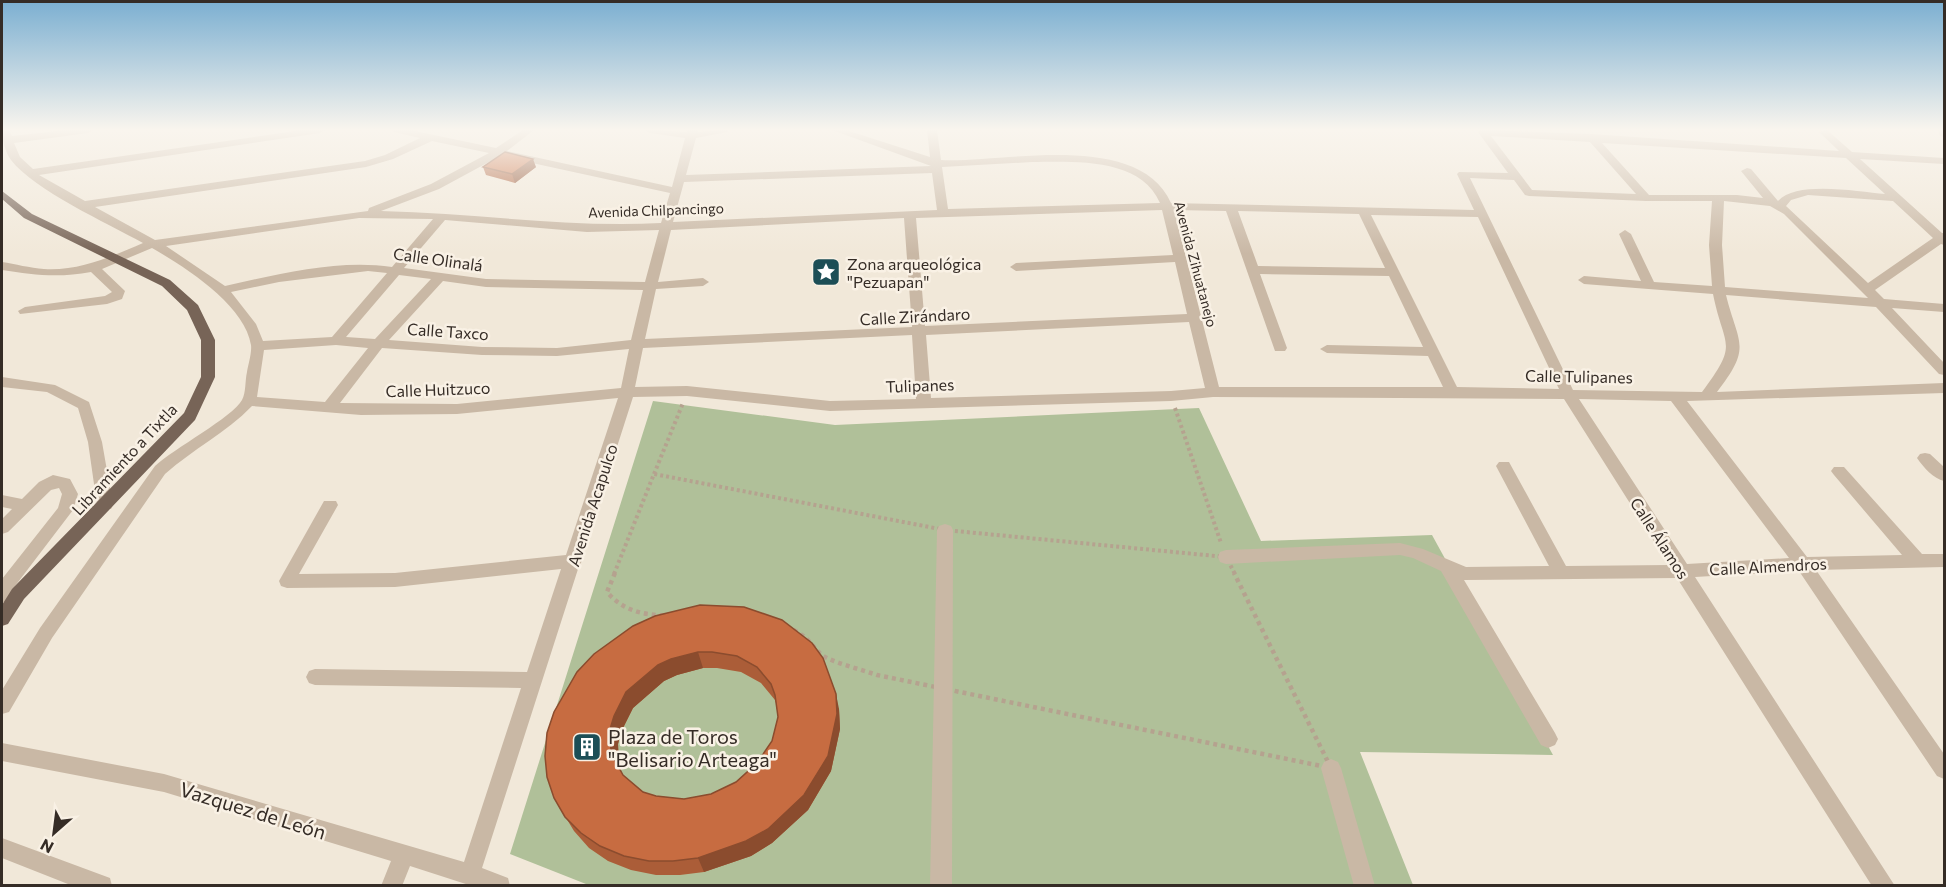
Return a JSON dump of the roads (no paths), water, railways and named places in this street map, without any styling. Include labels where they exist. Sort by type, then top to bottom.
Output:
[{"type":"main road","name":"Libramiento a Tixtla","points":[[2,194],[28,216],[166,283],[193,308],[208,340],[208,377],[190,416],[156,454],[18,594],[2,619]]},
{"type":"street","points":[[29,173],[40,171]]},
{"type":"street","points":[[85,205],[315,171]]},
{"type":"street","points":[[358,214],[396,202],[464,171]]},
{"type":"street","points":[[604,171],[678,185],[870,171]]},
{"type":"street","name":"Avenida Acapulco","points":[[470,874],[574,561],[627,392],[650,286],[682,171]]},
{"type":"street","points":[[938,171],[943,213]]},
{"type":"street","name":"Avenida Zihuatanejo","points":[[1135,171],[1159,189],[1167,206],[1214,392]]},
{"type":"street","points":[[1512,171],[1529,193],[1646,198],[1754,199],[1777,204],[1807,192],[1897,198]]},
{"type":"street","points":[[1622,171],[1646,198]]},
{"type":"street","points":[[1747,171],[1777,204],[1867,289],[1944,371]]},
{"type":"street","points":[[1866,171],[1944,238],[1867,289]]},
{"type":"street","points":[[2,706],[46,633],[160,470],[232,417],[249,401],[258,346],[249,324],[223,290],[179,258],[29,173]]},
{"type":"street","name":"Calle Álamos","points":[[1516,177],[1463,174],[1568,394],[1885,885]]},
{"type":"street","points":[[1706,397],[1730,363],[1734,353],[1734,340],[1719,292],[1716,219],[1718,199]]},
{"type":"street","name":"Avenida Chilpancingo","points":[[2,266],[42,273],[64,273],[94,268],[152,244],[358,214],[442,216],[587,228],[1167,206],[1484,214]]},
{"type":"street","points":[[1231,208],[1280,348]]},
{"type":"street","points":[[1364,212],[1452,392]]},
{"type":"street","points":[[910,214],[924,403]]},
{"type":"street","points":[[336,341],[442,216]]},
{"type":"street","points":[[1626,234],[1650,286]]},
{"type":"street","points":[[1016,267],[1180,258]]},
{"type":"street","name":"Calle Olinalá","points":[[223,290],[279,278],[369,267],[486,283],[650,286],[703,282]]},
{"type":"street","points":[[25,311],[107,300],[117,296],[119,291],[94,268]]},
{"type":"street","points":[[1253,270],[1394,272]]},
{"type":"street","points":[[329,407],[379,343],[441,276]]},
{"type":"street","points":[[1584,280],[1944,309]]},
{"type":"street","name":"Calle Zirándaro","points":[[636,344],[1195,318]]},
{"type":"street","name":"Calle Taxco","points":[[258,346],[336,341],[482,351],[557,352],[636,344]]},
{"type":"street","points":[[1327,349],[1433,352]]},
{"type":"street","points":[[2,382],[50,388],[84,405],[95,442],[105,505]]},
{"type":"street","name":"Calle Tulipanes","points":[[1214,392],[1452,392],[1706,397],[1944,388]]},
{"type":"street","name":"Tulipanes","points":[[627,392],[687,391],[830,406],[1171,396],[1214,392]]},
{"type":"street","name":"Calle Huitzuco","points":[[249,401],[361,410],[457,410],[627,392]]},
{"type":"street","points":[[1675,396],[1803,564],[1944,770]]},
{"type":"street","points":[[156,454],[172,459]]},
{"type":"street","points":[[1925,458],[1944,476]]},
{"type":"street","points":[[1504,466],[1560,571]]},
{"type":"street","points":[[1839,471],[1917,560]]},
{"type":"street","points":[[2,528],[53,481],[64,483],[69,494],[65,510],[4,588],[2,596]]},
{"type":"street","points":[[2,501],[25,505]]},
{"type":"street","points":[[330,504],[287,581],[395,580],[574,561]]},
{"type":"street","points":[[941,885],[945,530]]},
{"type":"street","name":"Calle Almendros","points":[[1226,557],[1400,549],[1414,551],[1466,574],[1682,571],[1803,564],[1944,560]]},
{"type":"street","points":[[1448,568],[1548,739]]},
{"type":"street","points":[[315,677],[533,680]]},
{"type":"street","name":"Vazquez de León","points":[[2,752],[164,783],[470,874],[500,885]]},
{"type":"street","points":[[1331,768],[1365,885]]},
{"type":"street","points":[[2,848],[102,885]]},
{"type":"street","points":[[391,885],[404,854]]},
{"type":"place","name":"Zona arqueológica \"Pezuapan\"","points":[[826,272]]},
{"type":"place","name":"Plaza de Toros \"Belisario Arteaga\"","points":[[587,747]]}]
